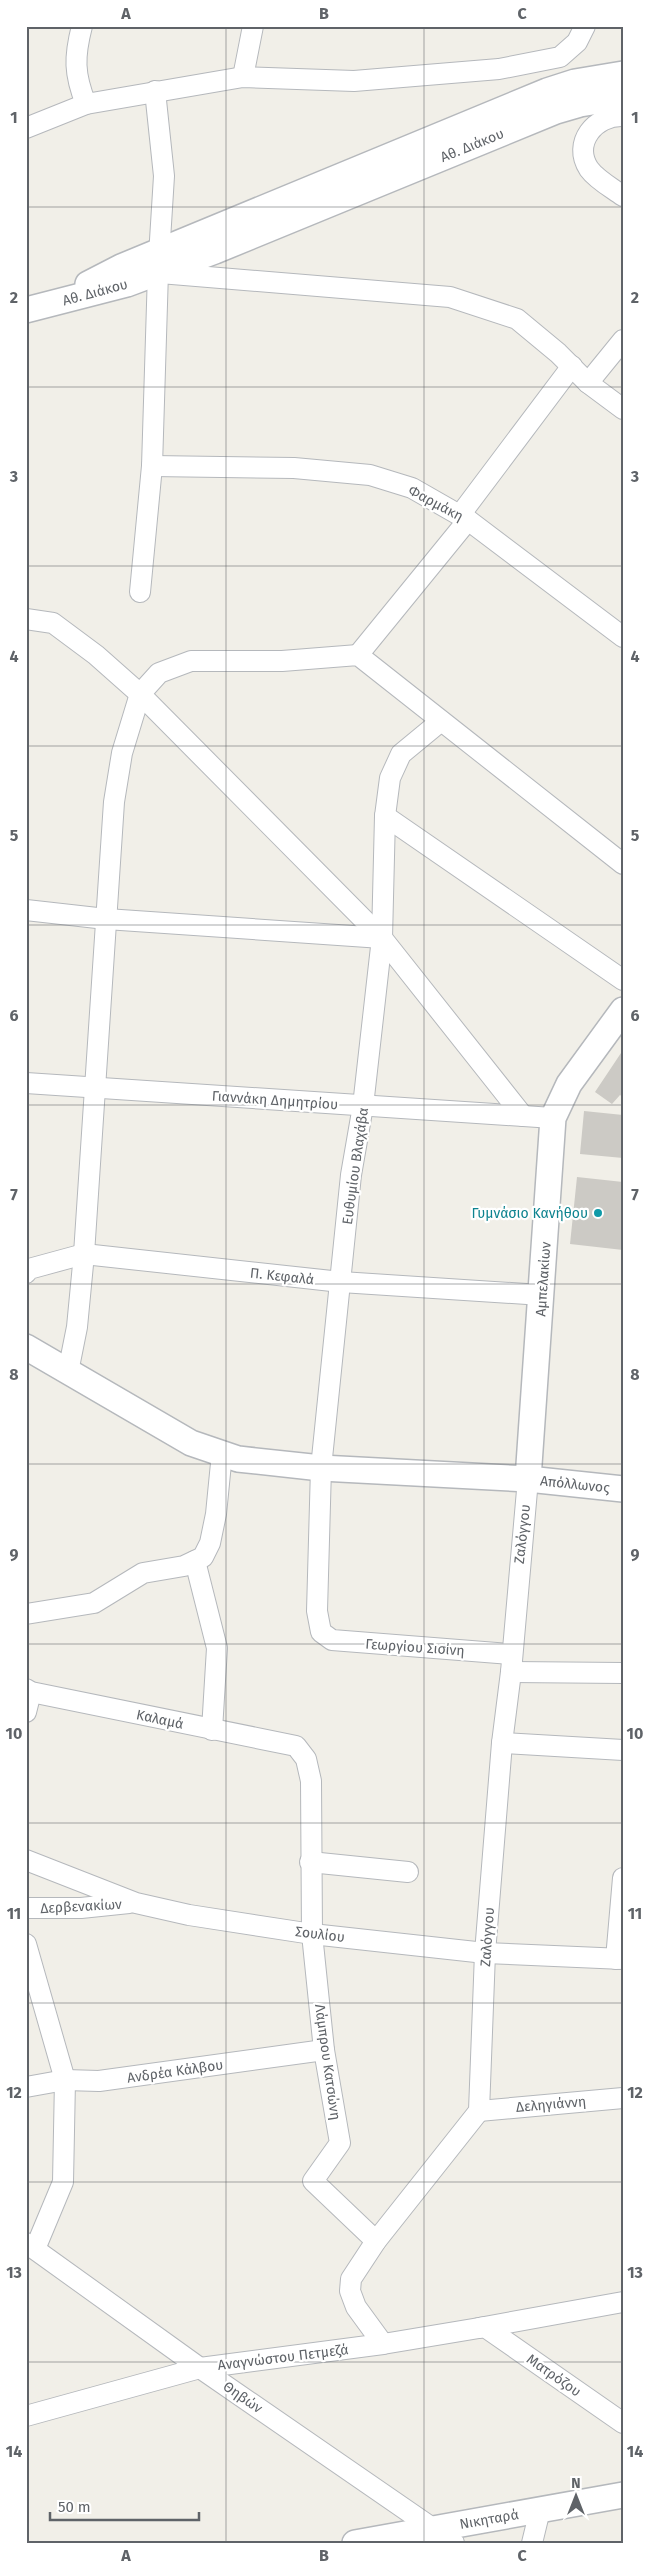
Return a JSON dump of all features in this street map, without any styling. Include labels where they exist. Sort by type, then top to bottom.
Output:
[{"type":"street","points":[[82,26],[76,65],[78,82],[86,104]]},
{"type":"street","points":[[243,77],[253,26]]},
{"type":"street","points":[[26,128],[86,104],[243,77],[354,80],[499,69],[560,57],[577,42],[585,26]]},
{"type":"street","name":"Αθ. Διάκου","points":[[26,310],[127,284],[159,262],[547,91],[575,82],[623,74]]},
{"type":"street","points":[[140,592],[152,466],[164,176],[155,91]]},
{"type":"street","name":"Αθ. Διάκου","points":[[159,262],[556,111],[589,102],[623,96]]},
{"type":"street","points":[[623,116],[604,119],[594,124],[586,138],[584,153],[590,169],[623,196]]},
{"type":"street","points":[[159,262],[450,297],[517,320],[572,366],[588,383],[623,409]]},
{"type":"street","points":[[588,383],[623,340]]},
{"type":"street","points":[[358,655],[464,517],[572,366]]},
{"type":"street","name":"Φαρμάκη","points":[[152,466],[294,468],[370,475],[412,488],[464,517],[623,637]]},
{"type":"street","points":[[26,619],[53,622],[96,655],[140,694],[382,938],[523,1116]]},
{"type":"street","points":[[68,1372],[77,1327],[84,1254],[114,802],[122,753],[140,694],[159,673],[191,661],[282,661],[358,655],[623,864]]},
{"type":"street","name":"Ευθυμίου Βλαχάβα","points":[[321,1632],[317,1611],[321,1468],[351,1175],[363,1106],[382,938],[385,816],[390,778],[401,754],[441,721]]},
{"type":"street","points":[[385,816],[623,980]]},
{"type":"street","points":[[26,910],[106,919],[382,938]]},
{"type":"street","name":"Αμπελακίων","points":[[528,1479],[553,1118],[569,1084],[623,1010]]},
{"type":"street","name":"Γιαννάκη Δημητρίου","points":[[26,1083],[553,1118]]},
{"type":"street","name":"Π. Κεφαλά","points":[[26,1273],[29,1269],[84,1254],[341,1282],[542,1295]]},
{"type":"street","name":"Απόλλωνος","points":[[26,1347],[191,1442],[238,1459],[321,1468],[528,1479],[623,1488]]},
{"type":"street","points":[[26,1614],[94,1604],[143,1573],[184,1566],[202,1557],[210,1543],[216,1514],[222,1453]]},
{"type":"street","name":"Ζαλόγγου","points":[[479,2110],[485,1953],[502,1743],[528,1479]]},
{"type":"street","points":[[195,1561],[217,1648],[212,1730]]},
{"type":"street","name":"Γεωργίου Σισίνη","points":[[321,1632],[332,1640],[346,1642],[511,1663],[623,1673]]},
{"type":"street","points":[[26,1712],[29,1690]]},
{"type":"street","name":"Καλαμά","points":[[29,1690],[212,1730],[296,1746]]},
{"type":"street","points":[[502,1743],[623,1750]]},
{"type":"street","name":"Λάμπρου Κατσώνη","points":[[296,1746],[306,1759],[311,1781],[310,1862],[312,1934],[324,2050],[340,2143],[313,2181],[376,2241]]},
{"type":"street","name":"Σουλίου","points":[[26,1860],[136,1903],[189,1915],[312,1934],[485,1953],[619,1959]]},
{"type":"street","points":[[310,1862],[408,1872]]},
{"type":"street","points":[[619,1959],[623,1878]]},
{"type":"street","name":"Δερβενακίων","points":[[26,1908],[81,1908],[136,1903]]},
{"type":"street","points":[[26,1944],[65,2080],[63,2182],[31,2246]]},
{"type":"street","name":"Ανδρέα Κάλβου","points":[[26,2086],[65,2080],[99,2081],[324,2050]]},
{"type":"street","name":"Δεληγιάννη","points":[[479,2110],[623,2098]]},
{"type":"street","points":[[383,2344],[356,2307],[350,2290],[351,2279],[376,2241],[479,2110]]},
{"type":"street","name":"Θηβών","points":[[31,2246],[200,2368],[444,2536]]},
{"type":"street","name":"Αναγνώστου Πετμεζά","points":[[26,2416],[200,2368],[383,2344],[623,2302]]},
{"type":"street","name":"Ματρόζου","points":[[482,2328],[623,2423]]},
{"type":"street","name":"Νικηταρά","points":[[355,2543],[444,2536],[540,2510],[623,2495]]},
{"type":"street","points":[[532,2543],[540,2510]]},
{"type":"building","points":[[623,1050],[623,1097],[620,1095],[612,1104],[595,1092]]},
{"type":"building","points":[[584,1111],[623,1115],[623,1158],[580,1154]]},
{"type":"building","name":"Γυμνάσιο Κανήθου","points":[[577,1177],[623,1182],[623,1250],[570,1244]]},
{"type":"place","name":"Γυμνάσιο Κανήθου","points":[[598,1213]]}]
